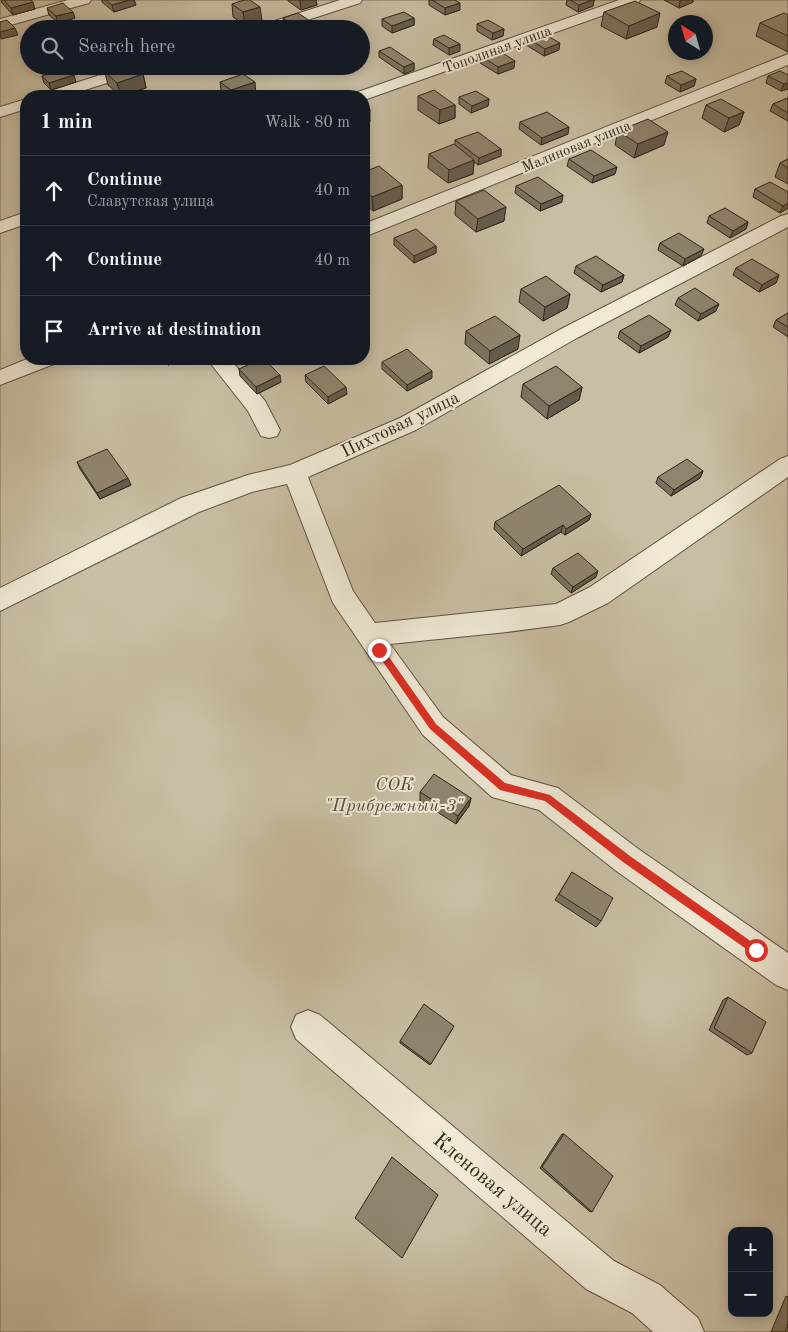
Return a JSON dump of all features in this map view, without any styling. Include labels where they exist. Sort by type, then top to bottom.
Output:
[{"type":"street","points":[[0,24],[84,0]]},
{"type":"street","points":[[292,20],[355,0]]},
{"type":"street","name":"Тополиная улица","points":[[370,93],[633,0]]},
{"type":"street","name":"Малиновая улица","points":[[370,228],[447,189],[788,59]]},
{"type":"street","points":[[69,90],[116,75]]},
{"type":"street","points":[[0,112],[20,106]]},
{"type":"street","points":[[0,227],[20,220]]},
{"type":"street","name":"Пихтовая улица","points":[[0,600],[190,505],[248,484],[295,472],[408,424],[570,333],[788,220]]},
{"type":"street","points":[[0,378],[31,365]]},
{"type":"street","points":[[223,365],[257,407],[270,430]]},
{"type":"street","points":[[368,635],[560,614],[599,595],[788,465]]},
{"type":"street","points":[[295,472],[342,595],[433,726],[503,787],[547,798],[626,859],[788,973]]},
{"type":"street","name":"Кленовая улица","points":[[308,1027],[600,1275],[646,1298],[684,1332]]},
{"type":"green space","name":"СОК \"Прибрежный-3\"","points":[[0,0],[788,0],[788,1332],[0,1332]]},
{"type":"building","points":[[4,0],[31,0],[33,2],[11,8]]},
{"type":"building","points":[[106,0],[129,0],[112,5]]},
{"type":"building","points":[[250,0],[260,7],[243,12],[232,4]]},
{"type":"building","points":[[432,0],[455,0],[460,3],[445,8]]},
{"type":"building","points":[[570,0],[592,0],[579,5]]},
{"type":"building","points":[[635,1],[660,13],[629,26],[604,12]]},
{"type":"building","points":[[63,3],[73,12],[56,16],[47,8]]},
{"type":"building","points":[[404,12],[414,18],[392,26],[382,19]]},
{"type":"building","points":[[298,13],[308,20],[286,20],[283,18]]},
{"type":"building","points":[[784,13],[788,15],[788,36],[760,23]]},
{"type":"building","points":[[7,20],[15,28],[0,32],[0,22]]},
{"type":"building","points":[[488,20],[504,29],[493,33],[477,24]]},
{"type":"building","points":[[542,33],[560,43],[545,49],[527,38]]},
{"type":"building","points":[[444,35],[460,44],[449,48],[434,39]]},
{"type":"building","points":[[390,47],[414,63],[404,67],[379,51]]},
{"type":"building","points":[[498,50],[515,61],[498,67],[481,56]]},
{"type":"building","points":[[682,71],[696,79],[681,85],[667,76]]},
{"type":"building","points":[[780,71],[788,75],[788,83],[784,84],[768,76]]},
{"type":"building","points":[[45,75],[74,75],[49,83],[42,76]]},
{"type":"building","points":[[108,75],[140,75],[117,83]]},
{"type":"building","points":[[244,75],[255,82],[231,90],[220,82]]},
{"type":"building","points":[[434,90],[455,105],[440,110],[418,96]]},
{"type":"building","points":[[476,91],[489,99],[472,106],[459,97]]},
{"type":"building","points":[[788,98],[788,113],[773,104]]},
{"type":"building","points":[[721,99],[744,112],[729,118],[706,105]]},
{"type":"building","points":[[547,112],[569,127],[542,138],[520,122]]},
{"type":"building","points":[[648,119],[668,132],[638,144],[618,131]]},
{"type":"building","points":[[478,132],[501,149],[479,158],[455,140]]},
{"type":"building","points":[[454,144],[474,160],[449,170],[429,154]]},
{"type":"building","points":[[591,150],[617,167],[594,176],[569,159]]},
{"type":"building","points":[[788,159],[788,168],[780,163]]},
{"type":"building","points":[[379,166],[402,185],[372,197],[370,195],[370,170]]},
{"type":"building","points":[[538,177],[563,195],[541,204],[516,186]]},
{"type":"building","points":[[770,182],[788,192],[788,203],[783,206],[755,189]]},
{"type":"building","points":[[484,190],[506,207],[478,219],[456,201]]},
{"type":"building","points":[[725,208],[748,222],[733,231],[709,216]]},
{"type":"building","points":[[416,229],[436,246],[414,256],[394,238]]},
{"type":"building","points":[[679,233],[704,249],[685,259],[660,243]]},
{"type":"building","points":[[596,256],[624,275],[603,285],[576,266]]},
{"type":"building","points":[[752,259],[779,275],[762,285],[736,268]]},
{"type":"building","points":[[546,276],[570,294],[545,307],[521,289]]},
{"type":"building","points":[[695,288],[719,304],[701,314],[678,298]]},
{"type":"building","points":[[788,313],[788,327],[776,320]]},
{"type":"building","points":[[649,315],[671,330],[641,346],[620,331]]},
{"type":"building","points":[[495,316],[520,335],[490,351],[466,331]]},
{"type":"building","points":[[407,349],[432,371],[407,385],[382,362]]},
{"type":"building","points":[[248,365],[270,365],[280,375],[256,387],[239,369]]},
{"type":"building","points":[[324,366],[346,387],[328,397],[305,375]]},
{"type":"building","points":[[556,366],[582,387],[549,406],[523,384]]},
{"type":"building","points":[[107,449],[128,478],[97,493],[77,462]]},
{"type":"building","points":[[687,459],[703,471],[674,490],[658,477]]},
{"type":"building","points":[[559,485],[591,514],[566,529],[563,525],[523,549],[495,522]]},
{"type":"building","points":[[578,553],[598,571],[573,587],[553,568]]},
{"type":"building","points":[[434,774],[471,798],[458,816],[420,792]]},
{"type":"building","points":[[572,872],[613,898],[601,921],[559,894]]},
{"type":"building","points":[[728,997],[766,1022],[752,1053],[714,1028]]},
{"type":"building","points":[[424,1004],[454,1026],[431,1064],[400,1041]]},
{"type":"building","points":[[564,1134],[613,1176],[592,1212],[542,1167]]},
{"type":"building","points":[[392,1157],[438,1195],[402,1258],[355,1218]]},
{"type":"route","points":[[379,650],[433,726],[503,787],[547,798],[626,859],[756,950]]}]
